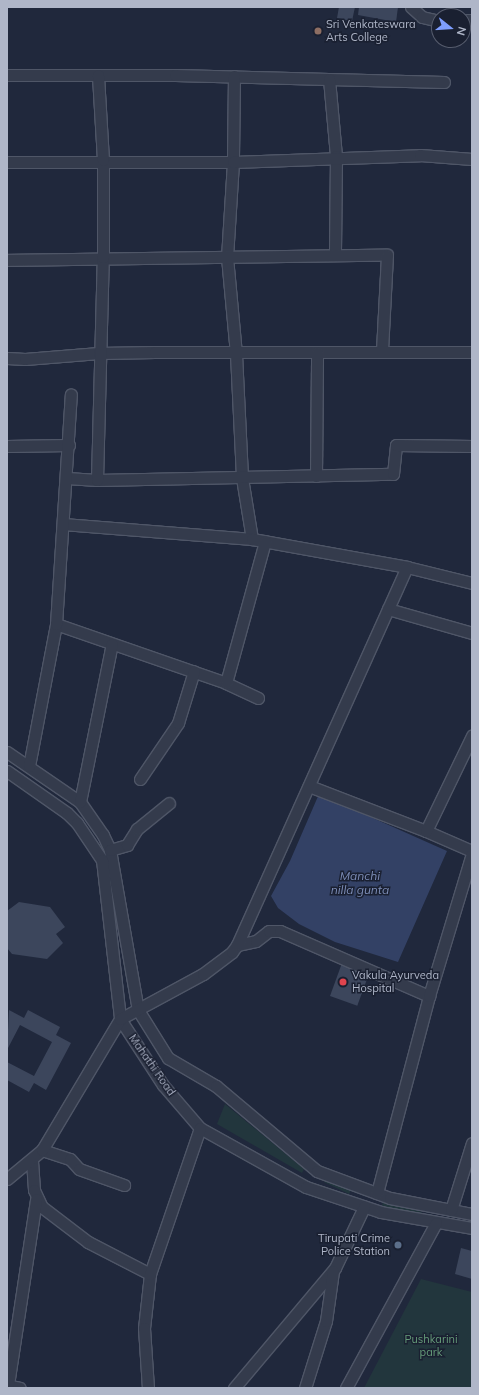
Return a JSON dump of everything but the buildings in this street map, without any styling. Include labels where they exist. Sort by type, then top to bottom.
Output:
[{"type":"street","points":[[411,7],[422,17],[431,19]]},
{"type":"street","points":[[7,75],[234,76],[444,82]]},
{"type":"street","points":[[97,480],[99,353],[103,257],[103,160],[98,75]]},
{"type":"street","points":[[234,76],[233,162],[227,257],[236,354],[242,478],[252,539]]},
{"type":"street","points":[[329,79],[336,156],[335,254]]},
{"type":"street","points":[[7,162],[103,160],[233,162],[336,156],[420,155],[472,159]]},
{"type":"street","points":[[7,260],[103,257],[227,257],[335,254],[386,255],[382,351]]},
{"type":"street","points":[[7,358],[25,359],[99,353],[236,354],[382,351],[472,352]]},
{"type":"street","points":[[316,476],[317,352]]},
{"type":"street","points":[[29,766],[56,624],[67,478],[71,394]]},
{"type":"street","points":[[7,446],[68,445]]},
{"type":"street","points":[[67,478],[97,480],[393,474],[396,445],[472,446]]},
{"type":"street","points":[[63,524],[252,539],[407,567],[472,583]]},
{"type":"street","points":[[226,683],[265,541]]},
{"type":"street","points":[[7,1179],[32,1161],[42,1150],[120,1019],[202,974],[232,952],[237,945],[407,567]]},
{"type":"street","points":[[388,609],[472,633]]},
{"type":"street","points":[[56,624],[194,671],[226,683],[258,698]]},
{"type":"street","points":[[80,802],[112,644]]},
{"type":"street","points":[[140,779],[178,723],[194,671]]},
{"type":"street","points":[[426,831],[472,736]]},
{"type":"street","name":"Mahathi Road","points":[[7,752],[80,802],[92,817],[110,850],[138,1010],[168,1058],[216,1086],[317,1170],[377,1193],[472,1214]]},
{"type":"street","name":"Mahathi Road","points":[[7,771],[67,813],[78,823],[102,860],[120,1019],[163,1085],[200,1128],[306,1187],[364,1207],[436,1223],[472,1228]]},
{"type":"street","points":[[309,786],[426,831],[471,859],[429,996],[377,1193]]},
{"type":"street","points":[[110,850],[127,845],[137,829],[170,803]]},
{"type":"street","points":[[237,945],[256,940],[269,931],[280,931],[429,996]]},
{"type":"street","points":[[148,1388],[144,1328],[150,1274],[200,1128]]},
{"type":"street","points":[[451,1210],[472,1143]]},
{"type":"street","points":[[42,1150],[70,1159],[78,1170],[124,1185]]},
{"type":"street","points":[[20,1388],[8,1385],[36,1199],[32,1161]]},
{"type":"street","points":[[36,1199],[42,1206],[88,1242],[150,1274]]},
{"type":"street","points":[[234,1388],[333,1271],[364,1207]]},
{"type":"street","points":[[346,1388],[436,1223]]},
{"type":"street","points":[[305,1388],[326,1321],[333,1271]]},
{"type":"green space","points":[[225,1104],[304,1169],[302,1173],[217,1124]]},
{"type":"green space","points":[[325,1180],[351,1190],[349,1194],[324,1182]]},
{"type":"green space","points":[[383,1201],[422,1212],[422,1213],[382,1207]]},
{"type":"green space","name":"Pushkarini park","points":[[421,1279],[472,1292],[472,1388],[364,1388]]},
{"type":"water","name":"Manchi nilla gunta","points":[[319,794],[447,851],[398,962],[335,942],[299,924],[278,908],[271,896],[290,861]]},
{"type":"place","name":"Sri Venkateswara Arts College","points":[[318,31]]},
{"type":"place","name":"Vakula Ayurveda Hospital","points":[[343,982]]},
{"type":"place","name":"Tirupati Crime Police Station","points":[[398,1245]]}]
